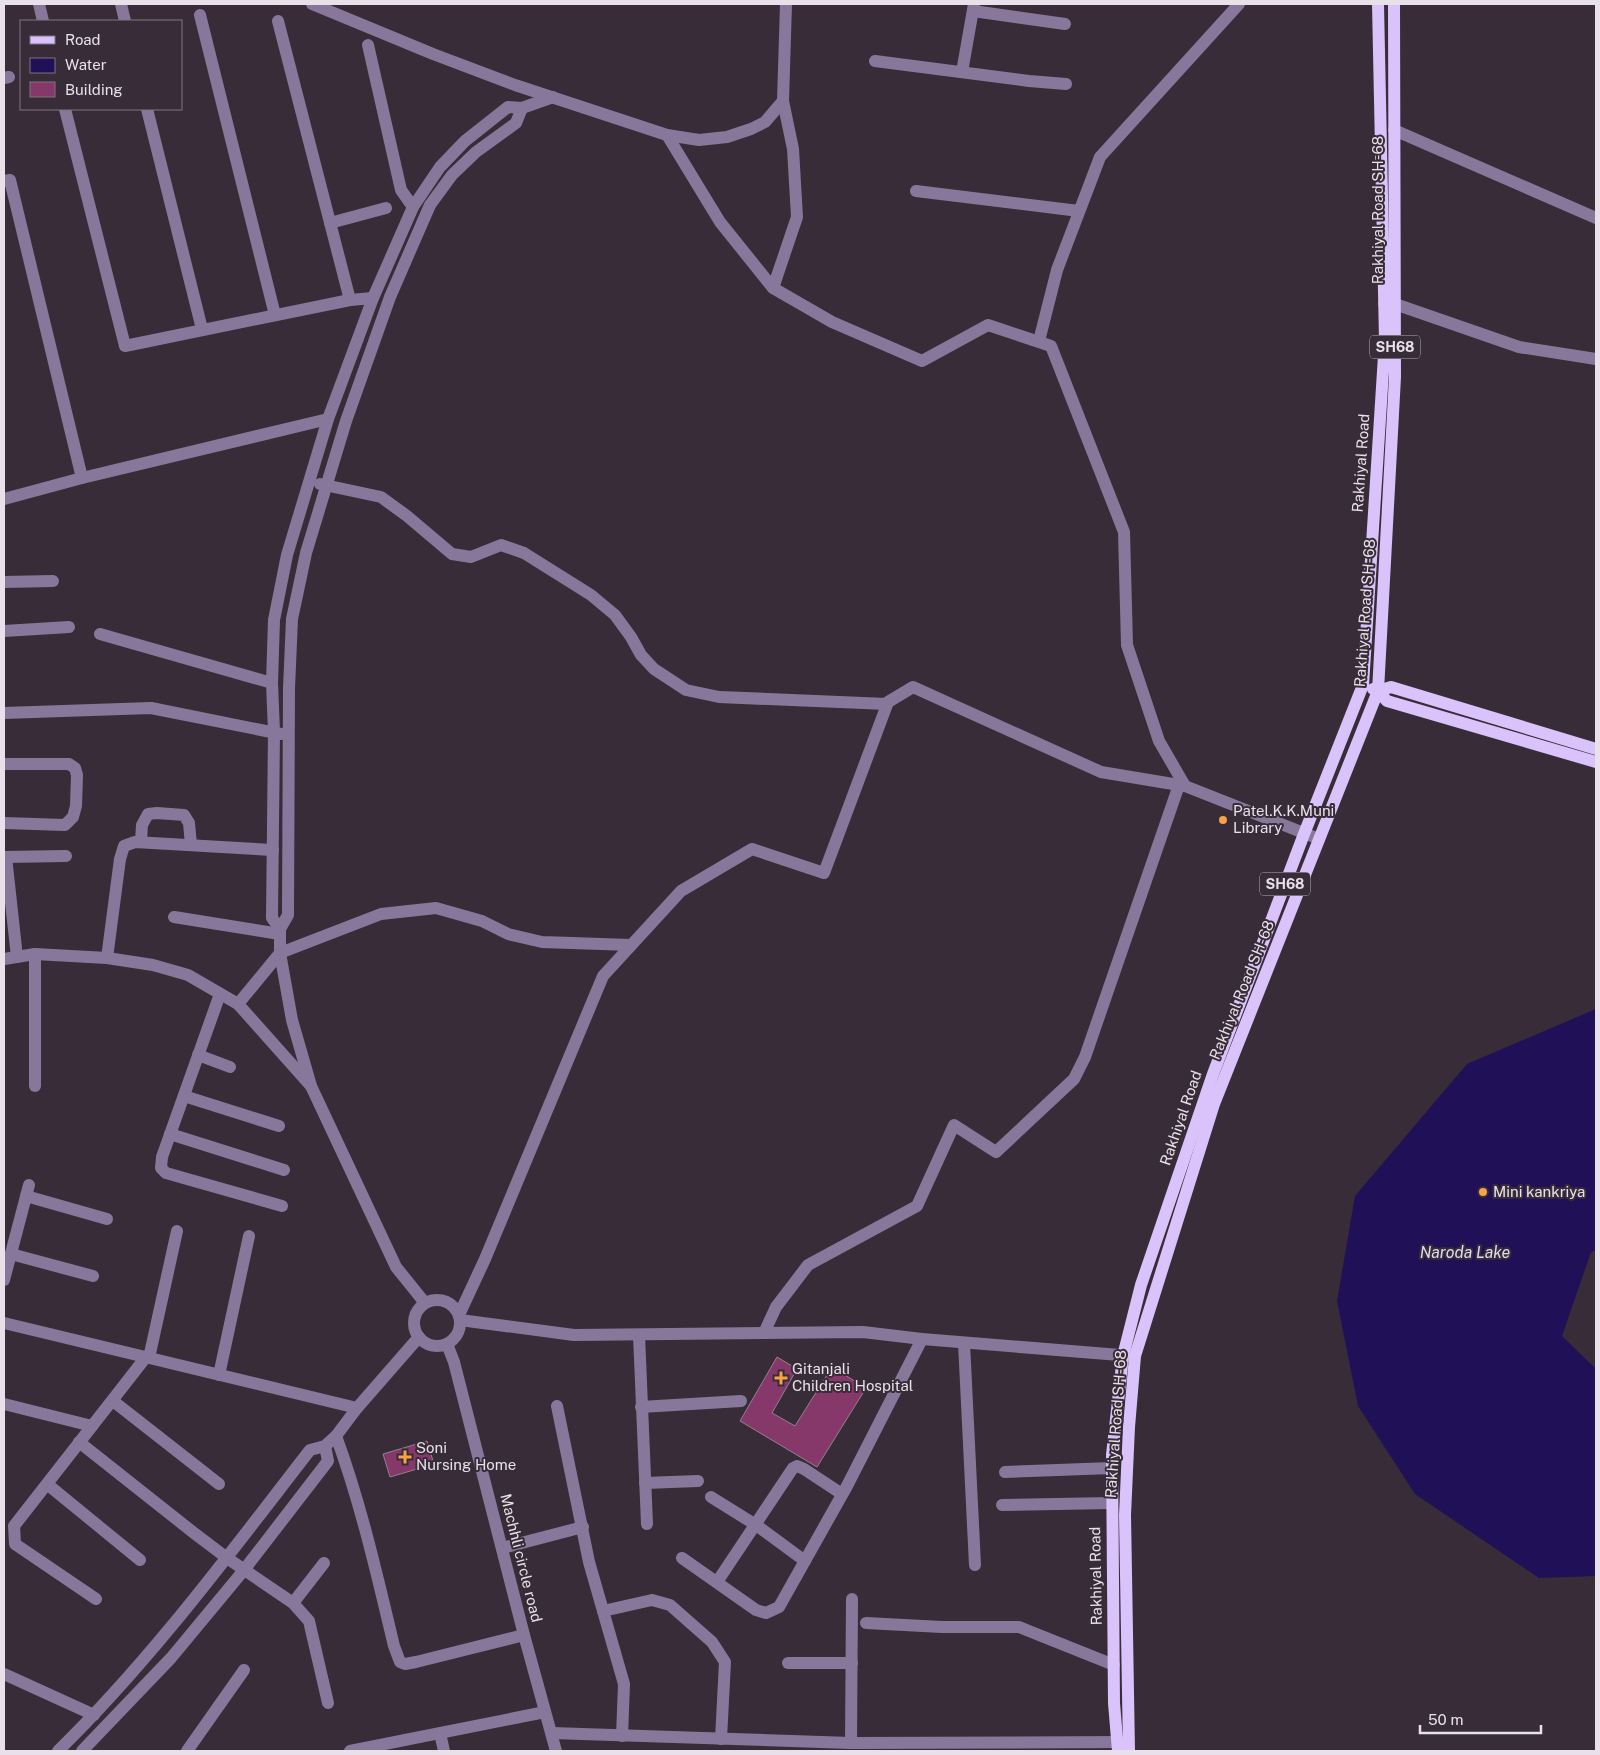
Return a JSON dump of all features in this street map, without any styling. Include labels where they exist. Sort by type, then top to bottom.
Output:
[{"type":"main road","name":"Rakhiyal Road","points":[[1123,1747],[1114,1666],[1112,1455],[1140,1285],[1194,1129],[1304,834],[1363,685],[1385,340],[1389,304],[1378,4]]},
{"type":"main road","name":"Rakhiyal Road SH-68","points":[[1123,1747],[1129,1356],[1214,1104],[1378,691],[1395,377],[1389,304],[1394,130],[1394,4]]},
{"type":"main road","points":[[1363,685],[1378,691],[1387,701],[1596,762]]},
{"type":"main road","points":[[1378,691],[1391,687],[1596,749]]},
{"type":"street","points":[[39,4],[43,20]]},
{"type":"street","points":[[121,4],[125,20]]},
{"type":"street","points":[[312,4],[433,54],[667,135],[699,140],[727,137],[751,130],[765,122],[783,101]]},
{"type":"street","points":[[773,288],[797,217],[793,149],[783,101],[786,4]]},
{"type":"street","points":[[1038,342],[1057,270],[1100,157],[1239,4]]},
{"type":"street","points":[[962,72],[973,7],[1065,24]]},
{"type":"street","points":[[200,15],[275,315]]},
{"type":"street","points":[[278,21],[350,300]]},
{"type":"street","points":[[368,45],[401,190],[413,207]]},
{"type":"street","points":[[875,61],[1066,84]]},
{"type":"street","points":[[280,931],[272,918],[274,732],[272,683],[274,620],[287,555],[328,419],[373,298],[413,207],[440,167],[465,141],[508,107],[522,108],[553,97]]},
{"type":"street","points":[[425,1303],[396,1267],[310,1086],[292,1020],[280,953],[280,931],[288,915],[289,688],[292,620],[306,553],[346,421],[390,297],[430,205],[452,175],[476,152],[516,123],[522,108]]},
{"type":"street","points":[[65,110],[125,346],[350,300],[373,298]]},
{"type":"street","points":[[147,110],[202,330]]},
{"type":"street","points":[[1394,130],[1596,218]]},
{"type":"street","points":[[667,135],[720,222],[773,288],[832,322],[922,361],[988,325],[1051,346],[1124,532],[1127,645],[1159,741],[1182,786],[1084,1057],[1074,1078],[996,1152],[954,1125],[917,1206],[808,1265],[776,1307],[764,1333]]},
{"type":"street","points":[[4,181],[10,180],[82,478]]},
{"type":"street","points":[[916,191],[1080,210]]},
{"type":"street","points":[[330,223],[386,208]]},
{"type":"street","points":[[1389,304],[1519,347],[1596,359]]},
{"type":"street","points":[[4,499],[82,478],[328,419]]},
{"type":"street","points":[[309,483],[327,484],[380,496],[452,554],[471,557],[501,545],[524,553],[591,595],[615,615],[641,655],[654,669],[686,690],[720,697],[887,704],[913,687],[1101,772],[1182,786],[1319,839]]},
{"type":"street","points":[[4,582],[53,581]]},
{"type":"street","points":[[4,631],[69,627]]},
{"type":"street","points":[[100,634],[272,683]]},
{"type":"street","points":[[887,704],[824,873],[752,849],[681,891],[603,976],[460,1317],[460,1326],[456,1336],[447,1344],[433,1346],[424,1342],[419,1337],[414,1322],[417,1311],[425,1303],[432,1300],[445,1300],[451,1304],[460,1317],[574,1335],[863,1332],[922,1340],[1129,1356]]},
{"type":"street","points":[[4,713],[152,708],[290,735]]},
{"type":"street","points":[[4,764],[69,764],[75,768],[77,775],[73,818],[65,825],[4,823]]},
{"type":"street","points":[[141,842],[142,825],[148,814],[157,813],[184,816],[189,823],[190,845]]},
{"type":"street","points":[[107,958],[120,860],[124,846],[141,842],[273,850]]},
{"type":"street","points":[[66,856],[5,857],[10,958],[35,954],[107,958],[152,965],[188,975],[238,1004],[310,1086]]},
{"type":"street","points":[[238,1004],[280,953],[381,914],[436,908],[482,921],[508,934],[542,942],[631,945]]},
{"type":"street","points":[[174,917],[280,931]]},
{"type":"street","points":[[35,954],[35,1086]]},
{"type":"street","points":[[220,994],[162,1157],[161,1168],[166,1172],[282,1206]]},
{"type":"street","points":[[198,1055],[230,1067]]},
{"type":"street","points":[[184,1096],[279,1126]]},
{"type":"street","points":[[170,1134],[284,1170]]},
{"type":"street","points":[[4,1280],[27,1191],[107,1219]]},
{"type":"street","points":[[96,1599],[15,1544],[14,1526],[147,1358],[177,1231]]},
{"type":"street","points":[[219,1375],[249,1236]]},
{"type":"street","points":[[10,1254],[93,1276]]},
{"type":"street","points":[[4,1323],[357,1408]]},
{"type":"street","points":[[639,1335],[647,1524]]},
{"type":"street","points":[[58,1751],[94,1715],[159,1642],[227,1558],[310,1450],[325,1446],[336,1436],[357,1408],[419,1337]]},
{"type":"street","points":[[682,1558],[756,1610],[766,1613],[779,1606],[842,1494],[922,1340]]},
{"type":"street","points":[[964,1343],[975,1565]]},
{"type":"street","name":"Machhli circle road","points":[[447,1344],[454,1362],[544,1712],[556,1751]]},
{"type":"street","points":[[113,1401],[219,1484]]},
{"type":"street","points":[[641,1407],[741,1401]]},
{"type":"street","points":[[4,1404],[92,1426]]},
{"type":"street","points":[[557,1406],[590,1562],[624,1684],[622,1736]]},
{"type":"street","points":[[336,1436],[370,1545],[394,1646],[400,1662],[405,1664],[416,1662],[524,1635]]},
{"type":"street","points":[[79,1442],[227,1558],[294,1603],[309,1621],[328,1703]]},
{"type":"street","points":[[82,1751],[171,1658],[244,1570],[328,1461],[325,1446]]},
{"type":"street","points":[[717,1582],[793,1468],[797,1466],[804,1469],[842,1494]]},
{"type":"street","points":[[1005,1472],[1112,1468]]},
{"type":"street","points":[[645,1483],[698,1481]]},
{"type":"street","points":[[47,1484],[140,1560]]},
{"type":"street","points":[[711,1497],[756,1526],[805,1562]]},
{"type":"street","points":[[1002,1505],[1111,1503]]},
{"type":"street","points":[[502,1548],[583,1527]]},
{"type":"street","points":[[294,1603],[324,1563]]},
{"type":"street","points":[[851,1743],[852,1599]]},
{"type":"street","points":[[603,1611],[652,1600],[670,1605],[712,1642],[725,1662],[721,1739]]},
{"type":"street","points":[[866,1623],[942,1627],[1019,1627],[1114,1666]]},
{"type":"street","points":[[788,1663],[852,1663]]},
{"type":"street","points":[[187,1751],[244,1670]]},
{"type":"street","points":[[4,1674],[94,1715]]},
{"type":"street","points":[[350,1751],[544,1712]]},
{"type":"street","points":[[440,1733],[444,1751]]},
{"type":"street","points":[[552,1733],[721,1739],[825,1747],[851,1743],[1123,1747]]},
{"type":"water","name":"Naroda Lake","points":[[1596,1009],[1596,1250],[1591,1252],[1562,1336],[1596,1369],[1596,1576],[1539,1578],[1415,1494],[1358,1406],[1337,1301],[1355,1196],[1467,1064]]},
{"type":"building","points":[[777,1357],[797,1369],[772,1413],[795,1426],[832,1367],[866,1388],[817,1467],[740,1421]]},
{"type":"building","points":[[427,1441],[434,1464],[390,1477],[383,1454]]},
{"type":"place","name":"Patel.K.K.Muni Library","points":[[1223,820]]},
{"type":"place","name":"Mini kankriya","points":[[1483,1192]]},
{"type":"place","name":"Gitanjali Children Hospital","points":[[781,1378]]},
{"type":"place","name":"Soni Nursing Home","points":[[405,1457]]}]
